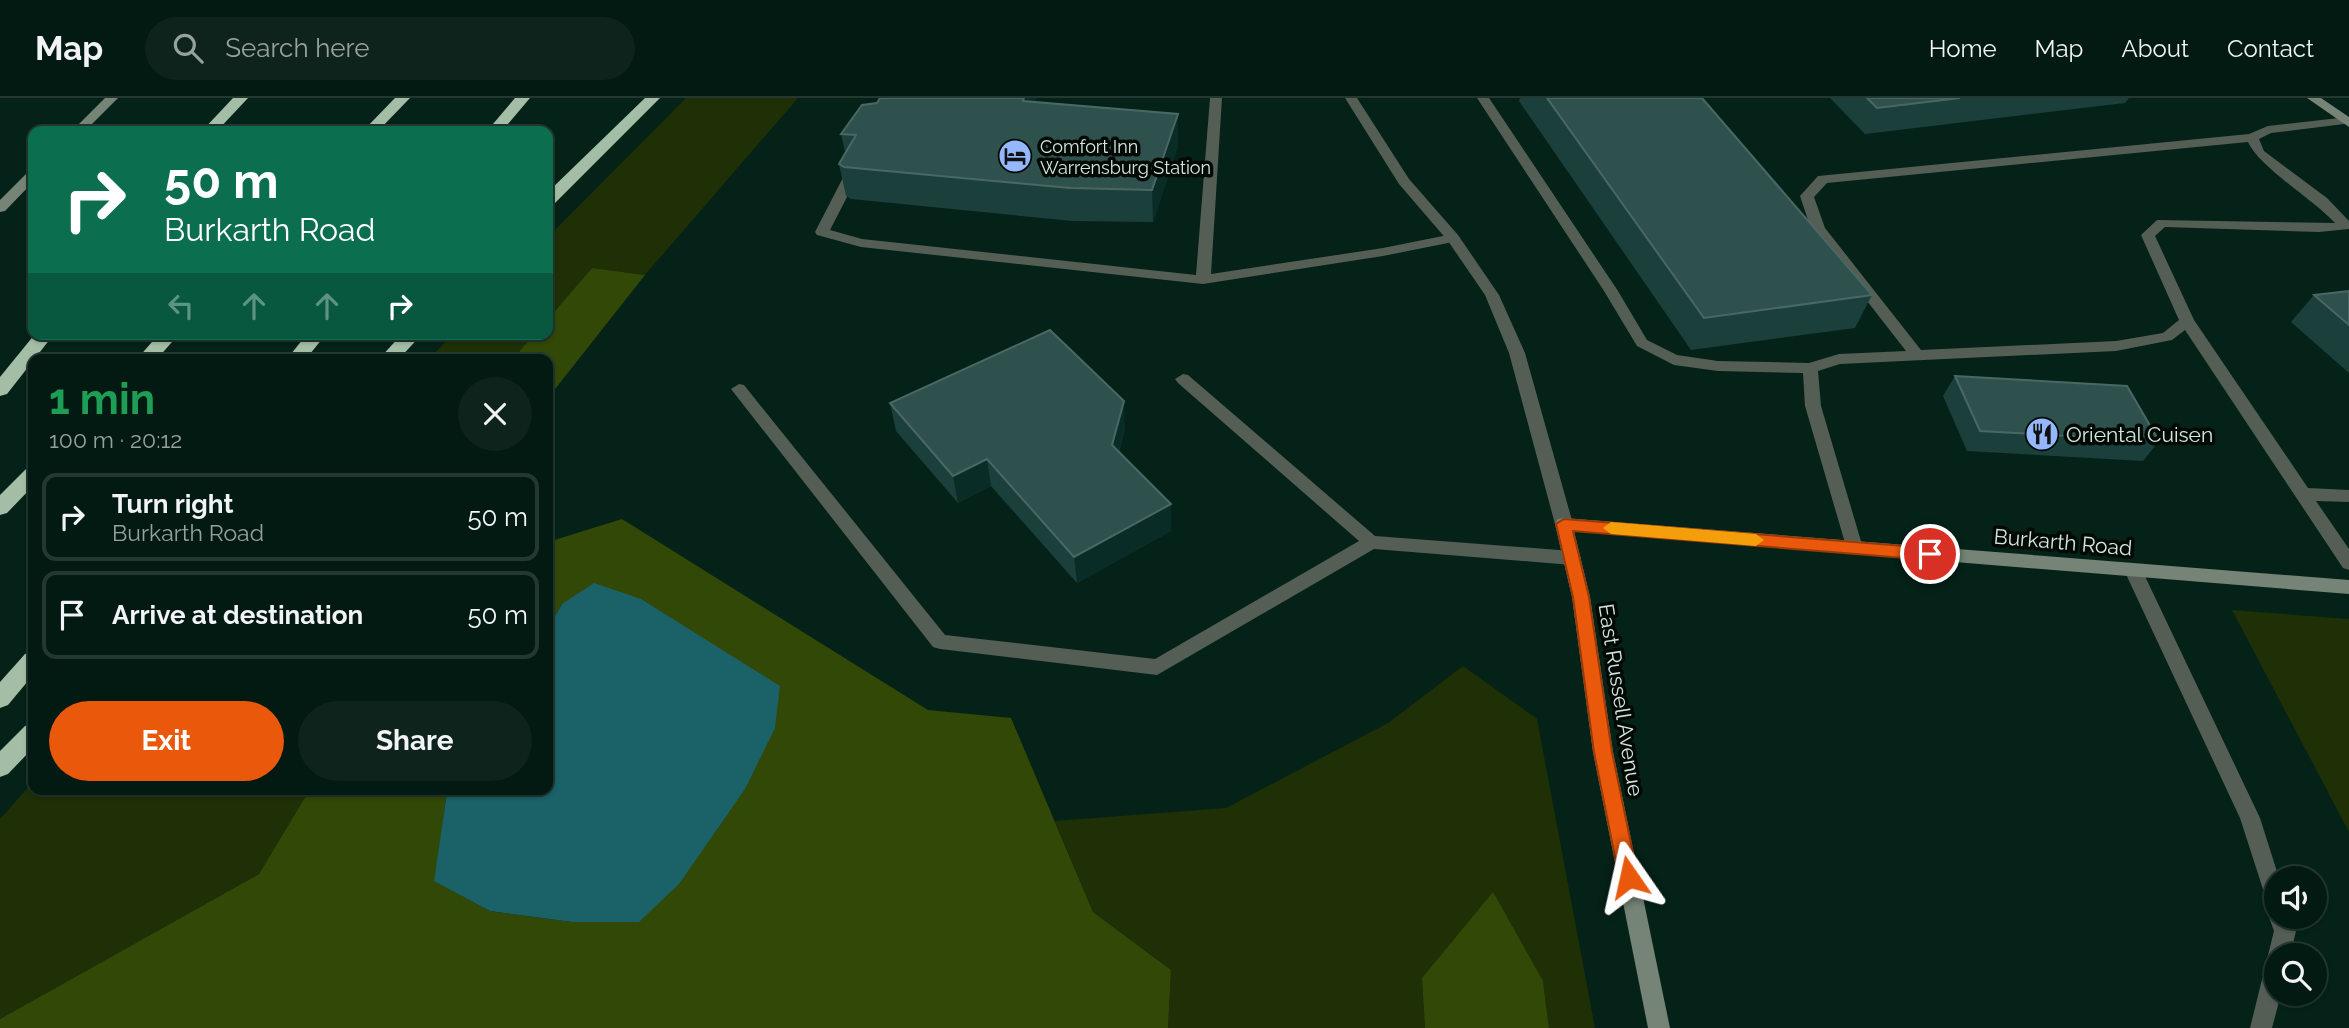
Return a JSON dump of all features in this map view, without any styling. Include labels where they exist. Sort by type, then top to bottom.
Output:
[{"type":"highway","points":[[214,126],[241,98]]},
{"type":"highway","points":[[375,126],[403,98]]},
{"type":"highway","points":[[498,126],[523,98]]},
{"type":"highway","points":[[553,196],[653,98]]},
{"type":"highway","points":[[29,354],[40,340]]},
{"type":"highway","points":[[151,354],[164,340]]},
{"type":"highway","points":[[300,354],[312,340]]},
{"type":"highway","points":[[393,354],[407,340]]},
{"type":"highway","points":[[0,390],[28,355]]},
{"type":"highway","points":[[0,508],[28,479]]},
{"type":"highway","points":[[0,698],[28,666]]},
{"type":"highway","points":[[0,767],[28,738]]},
{"type":"street","points":[[83,126],[112,98]]},
{"type":"street","points":[[1203,280],[1216,98]]},
{"type":"street","name":"East Russell Avenue","points":[[1351,98],[1404,181],[1453,238],[1492,295],[1517,353],[1581,597],[1603,752],[1659,1028]]},
{"type":"street","points":[[1483,98],[1611,291],[1642,343],[1674,360],[1718,366],[1810,368],[1839,359],[2116,346],[2167,337],[2187,321]]},
{"type":"street","points":[[2313,98],[2347,122]]},
{"type":"street","points":[[1918,356],[1818,229],[1807,196],[1823,179],[2252,138],[2268,130],[2347,122]]},
{"type":"street","points":[[2252,138],[2259,153],[2322,201],[2348,227]]},
{"type":"street","points":[[860,159],[822,232],[861,243],[1203,280],[1383,252],[1453,238]]},
{"type":"street","points":[[0,208],[28,180]]},
{"type":"street","points":[[2348,227],[2162,223],[2148,234],[2187,321],[2349,563]]},
{"type":"street","points":[[1810,368],[1813,406],[1854,548]]},
{"type":"street","points":[[1183,379],[1371,542]]},
{"type":"street","points":[[739,389],[940,642],[1157,667],[1371,542],[1572,558]]},
{"type":"street","points":[[2302,494],[2349,496]]},
{"type":"street","name":"Burkarth Road","points":[[1564,524],[2349,587]]},
{"type":"street","points":[[2133,570],[2250,818],[2265,866]]},
{"type":"street","points":[[2261,1028],[2266,1006]]},
{"type":"green space","points":[[686,98],[798,98],[645,275],[592,268],[553,313],[553,232]]},
{"type":"green space","points":[[592,268],[645,275],[553,392],[553,354],[517,354],[529,340],[553,340],[553,313]]},
{"type":"green space","points":[[447,340],[529,340],[517,354],[434,354]]},
{"type":"green space","points":[[622,519],[928,710],[1011,718],[1093,912],[1171,970],[1168,1028],[0,1028],[0,1019],[259,874],[306,795],[448,795],[435,881],[490,911],[572,922],[639,922],[562,604],[553,619],[553,540]]},
{"type":"green space","points":[[2232,610],[2349,619],[2349,832]]},
{"type":"green space","points":[[1463,666],[1537,719],[1595,1028],[1549,1028],[1543,981],[1422,978],[1425,1028],[1168,1028],[1171,970],[1093,912],[1055,821],[1226,808],[1388,723]]},
{"type":"green space","points":[[28,788],[28,795],[306,795],[259,874],[0,1019],[0,819]]},
{"type":"green space","points":[[1493,892],[1543,981],[1549,1028],[1425,1028],[1422,978]]},
{"type":"water","points":[[594,583],[641,599],[780,686],[775,728],[745,789],[679,884],[639,922],[572,922],[490,911],[434,881],[448,795],[553,795],[553,619],[562,604]]},
{"type":"building","name":"Comfort Inn Warrensburg Station","points":[[880,98],[1024,98],[1023,101],[1178,114],[1152,190],[1070,188],[844,167],[839,164],[856,135],[841,134],[862,105],[877,103]]},
{"type":"building","points":[[1547,98],[1702,98],[1872,295],[1704,318]]},
{"type":"building","points":[[1867,98],[1960,98],[1877,108]]},
{"type":"building","points":[[2349,291],[2349,325],[2314,295]]},
{"type":"building","points":[[1050,330],[1124,401],[1112,445],[1171,504],[1074,557],[987,459],[953,476],[890,403]]},
{"type":"building","points":[[1955,376],[2127,386],[2159,441],[1980,431]]},
{"type":"slow traffic","points":[[1611,528],[1756,540]]},
{"type":"place","name":"Comfort Inn Warrensburg Station","points":[[1015,156]]},
{"type":"place","name":"Oriental Cuisen","points":[[2042,434]]},
{"type":"route","points":[[1629,877],[1603,752],[1581,597],[1564,524],[1930,554]]}]
